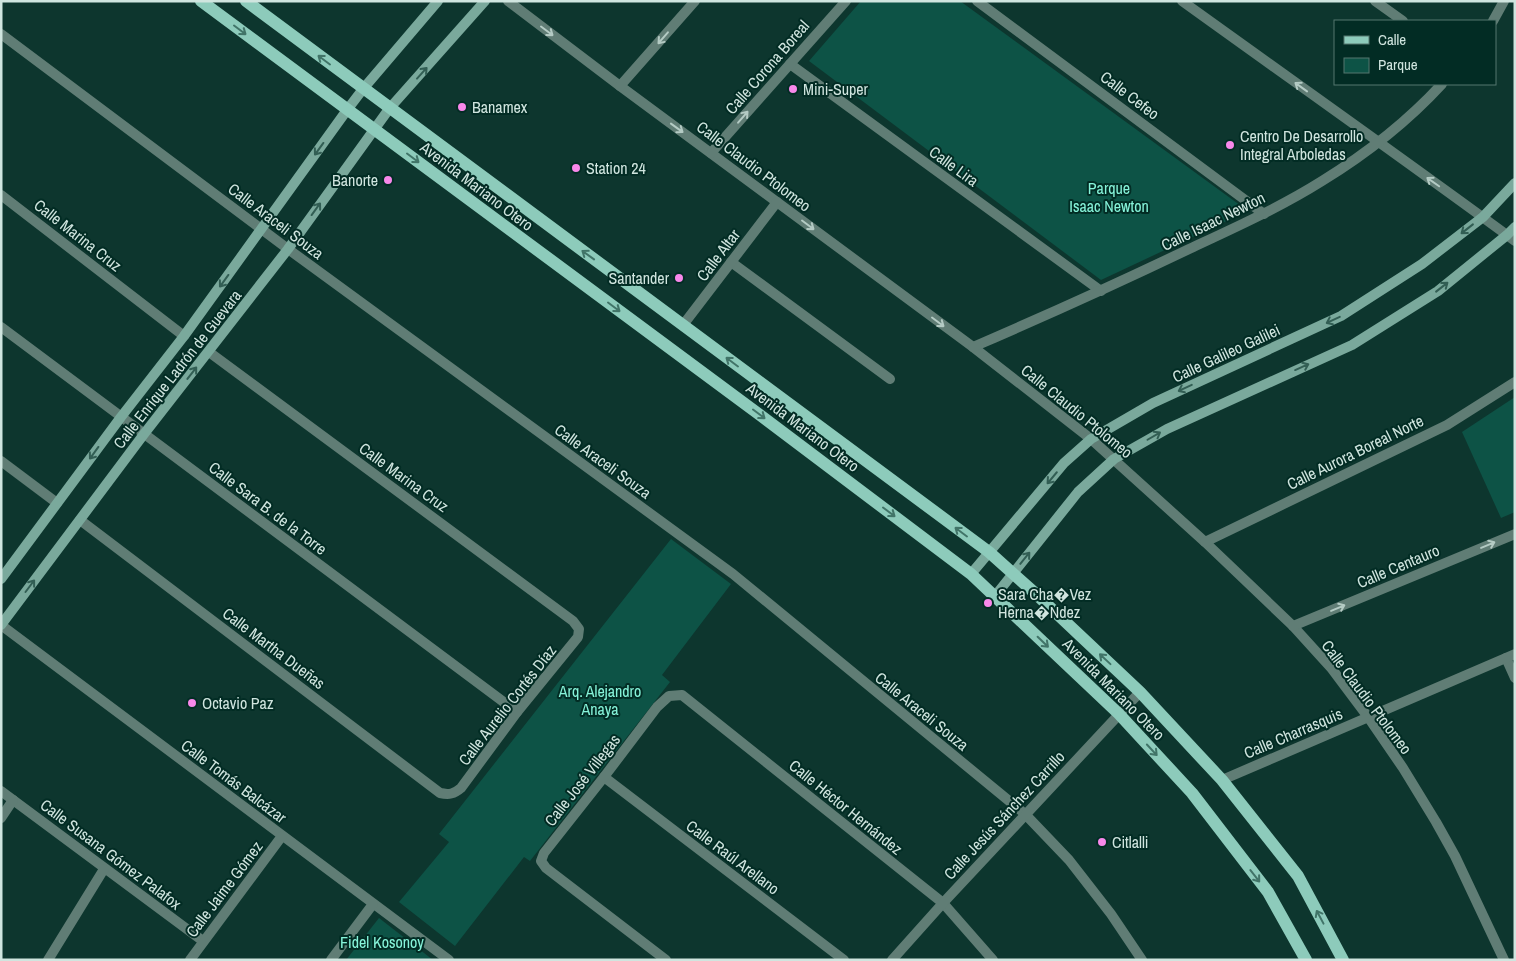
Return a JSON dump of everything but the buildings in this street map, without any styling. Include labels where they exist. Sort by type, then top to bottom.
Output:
[{"type":"main road","name":"Avenida Mariano Otero","points":[[201,1],[971,574],[1119,714],[1192,793],[1268,892],[1306,960]]},
{"type":"main road","name":"Avenida Mariano Otero","points":[[246,1],[989,552],[1140,692],[1222,780],[1298,876],[1343,960]]},
{"type":"street","name":"Calle Enrique Ladrón de Guevara","points":[[1,579],[121,417],[184,336],[363,89],[438,1]]},
{"type":"street","name":"Calle Enrique Ladrón de Guevara","points":[[1,625],[144,434],[288,249],[374,129],[485,1]]},
{"type":"street","name":"Calle Claudio Ptolomeo","points":[[508,1],[973,348],[1091,439],[1205,542],[1293,626],[1332,669],[1403,768],[1436,822],[1472,891],[1504,960]]},
{"type":"street","points":[[620,86],[695,1]]},
{"type":"street","name":"Calle Corona Boreal","points":[[711,153],[846,1]]},
{"type":"street","name":"Calle Cefeo","points":[[977,1],[1264,214]]},
{"type":"street","points":[[1182,1],[1511,238]]},
{"type":"street","points":[[1375,1],[1402,20]]},
{"type":"street","points":[[1494,20],[1504,1]]},
{"type":"street","name":"Calle Araceli Souza","points":[[1,34],[288,249],[733,574],[1025,814],[1070,860],[1111,914],[1142,960]]},
{"type":"street","name":"Calle Lira","points":[[790,64],[1100,292]]},
{"type":"street","name":"Calle Isaac Newton","points":[[973,348],[1100,292],[1264,214],[1322,181],[1378,143],[1423,104],[1441,85]]},
{"type":"street","name":"Calle Galileo Galilei","points":[[971,574],[1064,463],[1091,439],[1153,403],[1341,316],[1422,264],[1483,217],[1515,184]]},
{"type":"street","name":"Calle Marina Cruz","points":[[1,194],[184,336]]},
{"type":"street","name":"Calle Altar","points":[[683,325],[777,202]]},
{"type":"street","points":[[995,596],[1078,492],[1114,459],[1167,429],[1352,345],[1438,291],[1511,238],[1515,228]]},
{"type":"street","points":[[731,262],[890,380]]},
{"type":"street","name":"Calle Sara B. de la Torre","points":[[1,328],[517,712]]},
{"type":"street","name":"Calle Marina Cruz","points":[[209,352],[573,621],[579,629]]},
{"type":"street","name":"Calle Aurora Boreal Norte","points":[[1205,542],[1447,425],[1515,382]]},
{"type":"street","points":[[1,461],[57,503]]},
{"type":"street","name":"Calle Martha Dueñas","points":[[80,520],[440,793],[451,794]]},
{"type":"street","name":"Calle Centauro","points":[[1293,626],[1515,534]]},
{"type":"street","name":"Calle Tomás Balcázar","points":[[1,625],[448,960]]},
{"type":"street","name":"Calle Aurelio Cortés Díaz","points":[[451,794],[461,788],[517,712],[578,637],[579,629]]},
{"type":"street","points":[[1510,656],[1515,678]]},
{"type":"street","name":"Calle Charrasquis","points":[[1222,780],[1510,656]]},
{"type":"street","name":"Calle Jesús Sánchez Carrillo","points":[[892,960],[943,902],[1140,692]]},
{"type":"street","name":"Calle Héctor Hernández","points":[[669,696],[682,695],[943,902],[993,960]]},
{"type":"street","name":"Calle José Villegas","points":[[666,960],[546,868],[541,861],[544,852],[657,707],[669,696]]},
{"type":"street","name":"Calle Raúl Arellano","points":[[604,777],[844,960]]},
{"type":"street","name":"Calle Susana Gómez Palafox","points":[[1,791],[203,941]]},
{"type":"street","points":[[1,818],[12,800]]},
{"type":"street","name":"Calle Jaime Gómez","points":[[190,960],[282,836]]},
{"type":"street","points":[[48,960],[104,869]]},
{"type":"street","points":[[331,960],[373,904]]},
{"type":"green space","name":"Parque Isaac Newton","points":[[861,1],[960,1],[1248,211],[1101,280],[809,61]]},
{"type":"green space","points":[[1515,397],[1515,512],[1501,518],[1462,432]]},
{"type":"green space","name":"Arq. Alejandro Anaya","points":[[671,539],[731,584],[662,675],[670,682],[530,861],[524,857],[455,946],[399,902],[449,842],[439,834]]},
{"type":"green space","name":"Fidel Kosonoy","points":[[379,918],[433,960],[346,960]]},
{"type":"place","name":"Mini-Super","points":[[793,89]]},
{"type":"place","name":"Banamex","points":[[462,107]]},
{"type":"place","name":"Centro De Desarrollo Integral Arboledas","points":[[1230,145]]},
{"type":"place","name":"Station 24","points":[[576,168]]},
{"type":"place","name":"Banorte","points":[[388,180]]},
{"type":"place","name":"Santander","points":[[679,278]]},
{"type":"place","name":"Sara Cha�Vez Herna�Ndez","points":[[988,603]]},
{"type":"place","name":"Octavio Paz","points":[[192,703]]},
{"type":"place","name":"Citlalli","points":[[1102,842]]}]
